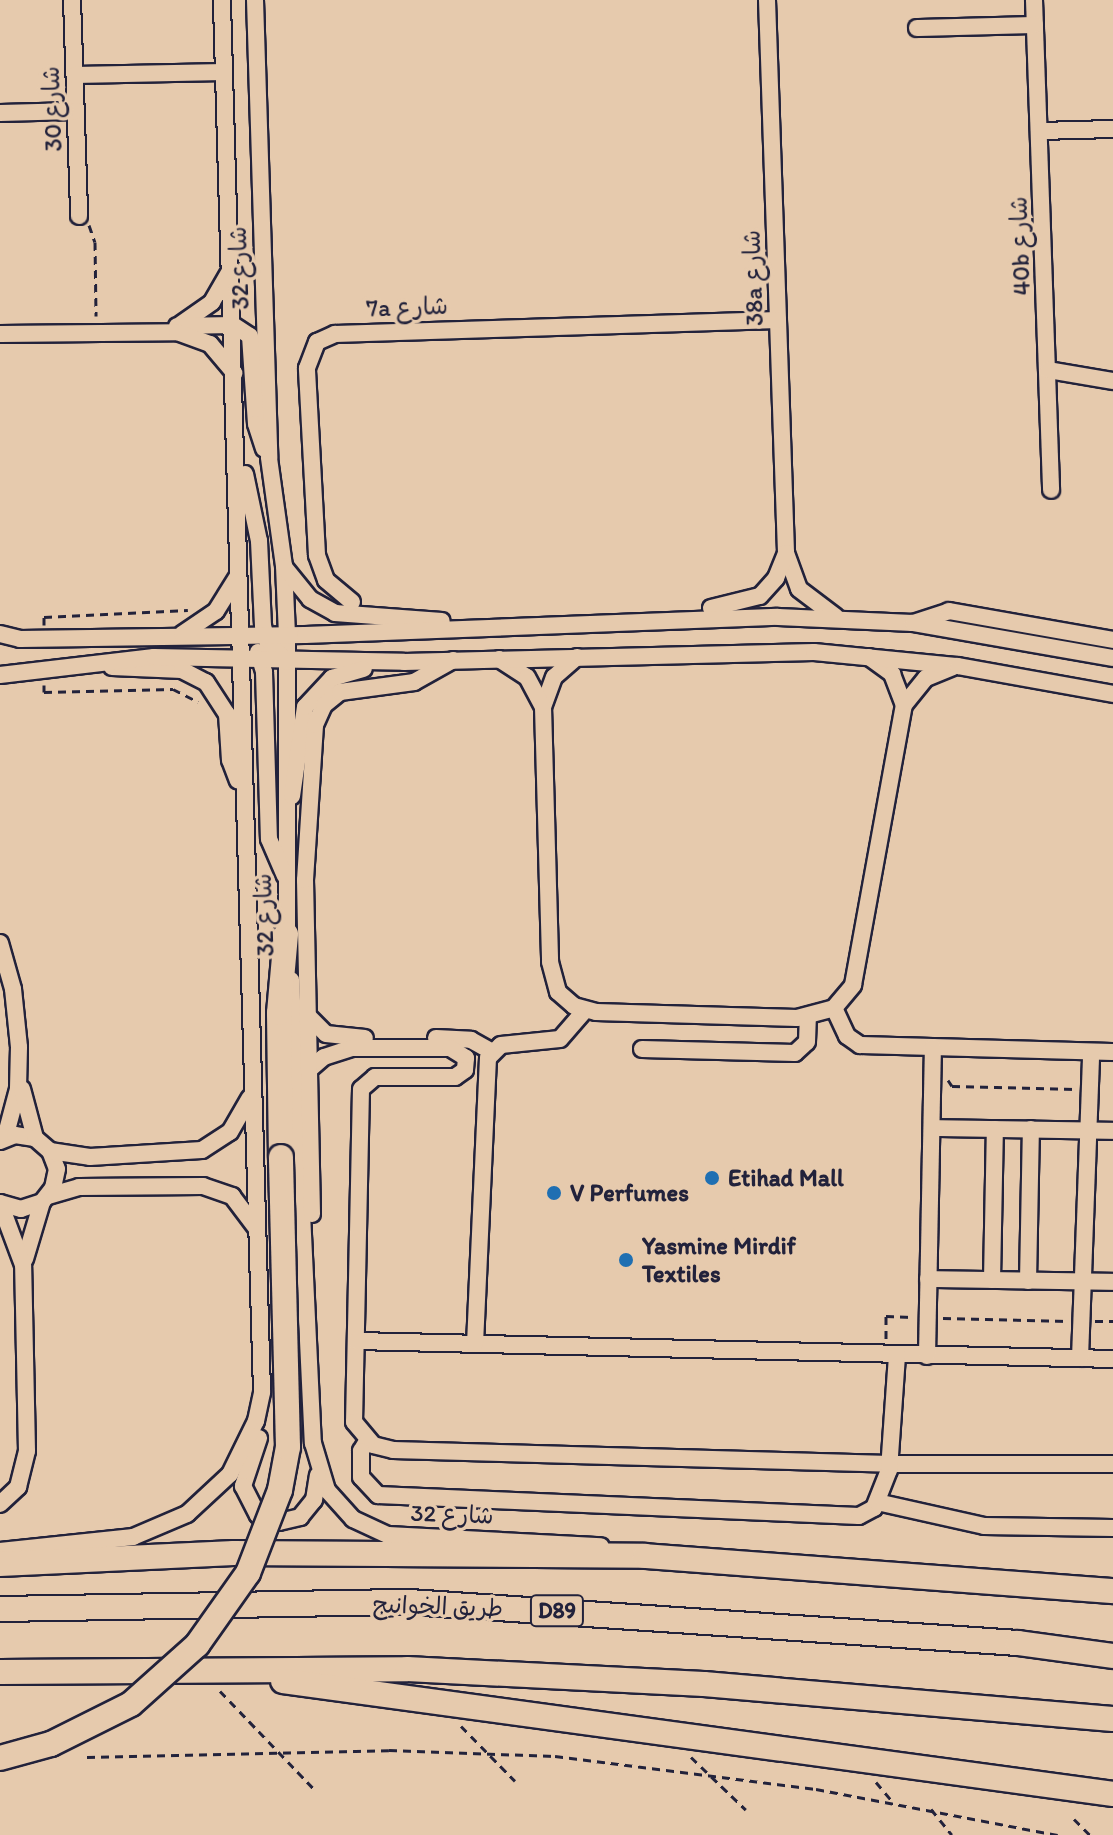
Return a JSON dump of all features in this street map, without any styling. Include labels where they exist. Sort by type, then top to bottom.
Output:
[{"type":"highway","points":[[0,1758],[51,1744],[131,1704],[197,1645],[248,1573],[280,1490],[288,1447],[278,1026],[286,934]]},
{"type":"highway","points":[[0,1564],[234,1553],[645,1556],[1113,1591]]},
{"type":"highway","name":"طريق الخوانيج","points":[[0,1609],[409,1602],[1018,1643],[1113,1656]]},
{"type":"highway","points":[[1018,1643],[1113,1643]]},
{"type":"highway","points":[[197,1669],[1113,1794]]},
{"type":"highway","points":[[0,1672],[407,1669],[704,1684],[1113,1719]]},
{"type":"street","name":"شارع 30","points":[[72,0],[79,216]]},
{"type":"street","name":"شارع 32","points":[[0,1551],[133,1537],[187,1514],[210,1496],[246,1449],[262,1392],[242,788],[238,444],[222,0]]},
{"type":"street","name":"شارع 32","points":[[255,0],[269,458],[284,566],[287,635],[286,934],[305,1287],[319,1473],[338,1506],[388,1535],[578,1543],[645,1556]]},
{"type":"street","name":"38a شارع","points":[[767,0],[786,553],[807,598],[841,620]]},
{"type":"street","name":"40b شارع","points":[[1034,0],[1051,490]]},
{"type":"street","points":[[917,28],[1035,25]]},
{"type":"street","points":[[75,75],[224,72]]},
{"type":"street","points":[[0,113],[76,111]]},
{"type":"street","points":[[1040,131],[1113,129]]},
{"type":"street","points":[[169,328],[212,302],[232,267]]},
{"type":"street","name":"7a شارع","points":[[352,602],[326,580],[317,555],[307,368],[317,342],[335,334],[778,320]]},
{"type":"street","points":[[0,334],[233,325],[245,330],[252,342],[256,424],[269,458]]},
{"type":"street","points":[[169,328],[200,338],[235,374]]},
{"type":"street","points":[[1048,370],[1113,381]]},
{"type":"street","points":[[238,444],[259,541],[265,635],[287,662]]},
{"type":"street","points":[[652,621],[749,602],[776,578],[786,553]]},
{"type":"street","points":[[284,566],[310,599],[335,613],[467,627]]},
{"type":"street","points":[[179,636],[216,611],[239,572]]},
{"type":"street","points":[[913,623],[949,611],[1113,640]]},
{"type":"street","points":[[0,634],[20,639],[287,635],[652,621],[841,620],[913,623],[1113,658]]},
{"type":"street","points":[[240,635],[262,660],[269,839],[286,878]]},
{"type":"street","points":[[865,655],[892,674],[904,705]]},
{"type":"street","points":[[0,675],[87,662],[239,657],[287,662],[404,662],[578,656],[865,655],[958,666],[1113,694]]},
{"type":"street","points":[[578,656],[554,677],[543,707],[551,973],[565,1000],[585,1010],[808,1018],[834,1008],[853,985],[904,705],[926,678],[958,666]]},
{"type":"street","points":[[498,659],[527,677],[543,707]]},
{"type":"street","points":[[305,1287],[312,1224],[305,880],[319,714],[332,698],[350,687],[414,682],[453,660]]},
{"type":"street","points":[[87,662],[182,670],[206,682],[227,714],[230,760],[242,788]]},
{"type":"street","points":[[287,804],[299,777],[301,719],[312,695],[344,673],[404,662]]},
{"type":"street","points":[[0,943],[17,1018],[19,1076],[35,1138],[50,1151],[90,1157],[202,1150],[241,1120],[253,1089]]},
{"type":"street","points":[[834,1008],[847,1036],[860,1045],[1113,1052]]},
{"type":"street","points":[[491,1051],[501,1045],[552,1042],[567,1033],[585,1010]]},
{"type":"street","points":[[308,1016],[333,1037],[464,1038],[491,1051]]},
{"type":"street","points":[[642,1049],[795,1053],[807,1042],[808,1018]]},
{"type":"street","points":[[927,1356],[933,1047]]},
{"type":"street","points":[[310,1069],[324,1057],[351,1048],[450,1048],[466,1058],[465,1070],[455,1077],[369,1079],[361,1089],[354,1422],[367,1441],[393,1450],[890,1464],[1113,1464]]},
{"type":"street","points":[[475,1344],[491,1051]]},
{"type":"street","points":[[1080,1358],[1091,1052]]},
{"type":"street","points":[[19,1076],[2,1140],[35,1138]]},
{"type":"street","points":[[932,1128],[1113,1131]]},
{"type":"street","points":[[992,1280],[995,1129]]},
{"type":"street","points":[[1028,1281],[1031,1129]]},
{"type":"street","points":[[23,1265],[45,1199],[57,1179],[50,1151]]},
{"type":"street","points":[[0,1203],[21,1209],[79,1187],[203,1186],[232,1196],[259,1232]]},
{"type":"street","points":[[0,1203],[23,1265],[27,1451],[18,1487],[0,1504]]},
{"type":"street","points":[[928,1279],[1113,1282]]},
{"type":"street","points":[[356,1341],[1113,1359]]},
{"type":"street","points":[[367,1441],[361,1451],[361,1477],[378,1495],[859,1516],[878,1498],[890,1464],[892,1355]]},
{"type":"street","points":[[262,1392],[260,1435],[243,1486],[250,1507],[268,1520],[300,1517],[314,1500],[319,1473]]},
{"type":"street","points":[[872,1463],[878,1498]]},
{"type":"street","points":[[878,1498],[984,1526],[1113,1528]]},
{"type":"path","points":[[79,216],[94,236],[96,332]]},
{"type":"path","points":[[932,1080],[952,1080],[952,1086],[1090,1089]]},
{"type":"path","points":[[892,1355],[886,1316],[1113,1321]]},
{"type":"path","points":[[197,1669],[315,1790]]},
{"type":"path","points":[[477,1708],[478,1723],[459,1726],[515,1781]]},
{"type":"path","points":[[87,1757],[280,1752],[487,1753],[707,1773],[893,1802],[1058,1835]]},
{"type":"path","points":[[688,1754],[746,1810]]},
{"type":"path","points":[[874,1780],[893,1802]]},
{"type":"path","points":[[931,1809],[952,1835]]},
{"type":"path","points":[[1074,1819],[1090,1835]]},
{"type":"place","name":"Etihad Mall","points":[[712,1178]]},
{"type":"place","name":"V Perfumes","points":[[554,1193]]},
{"type":"place","name":"Yasmine Mirdif Textiles","points":[[626,1260]]}]
